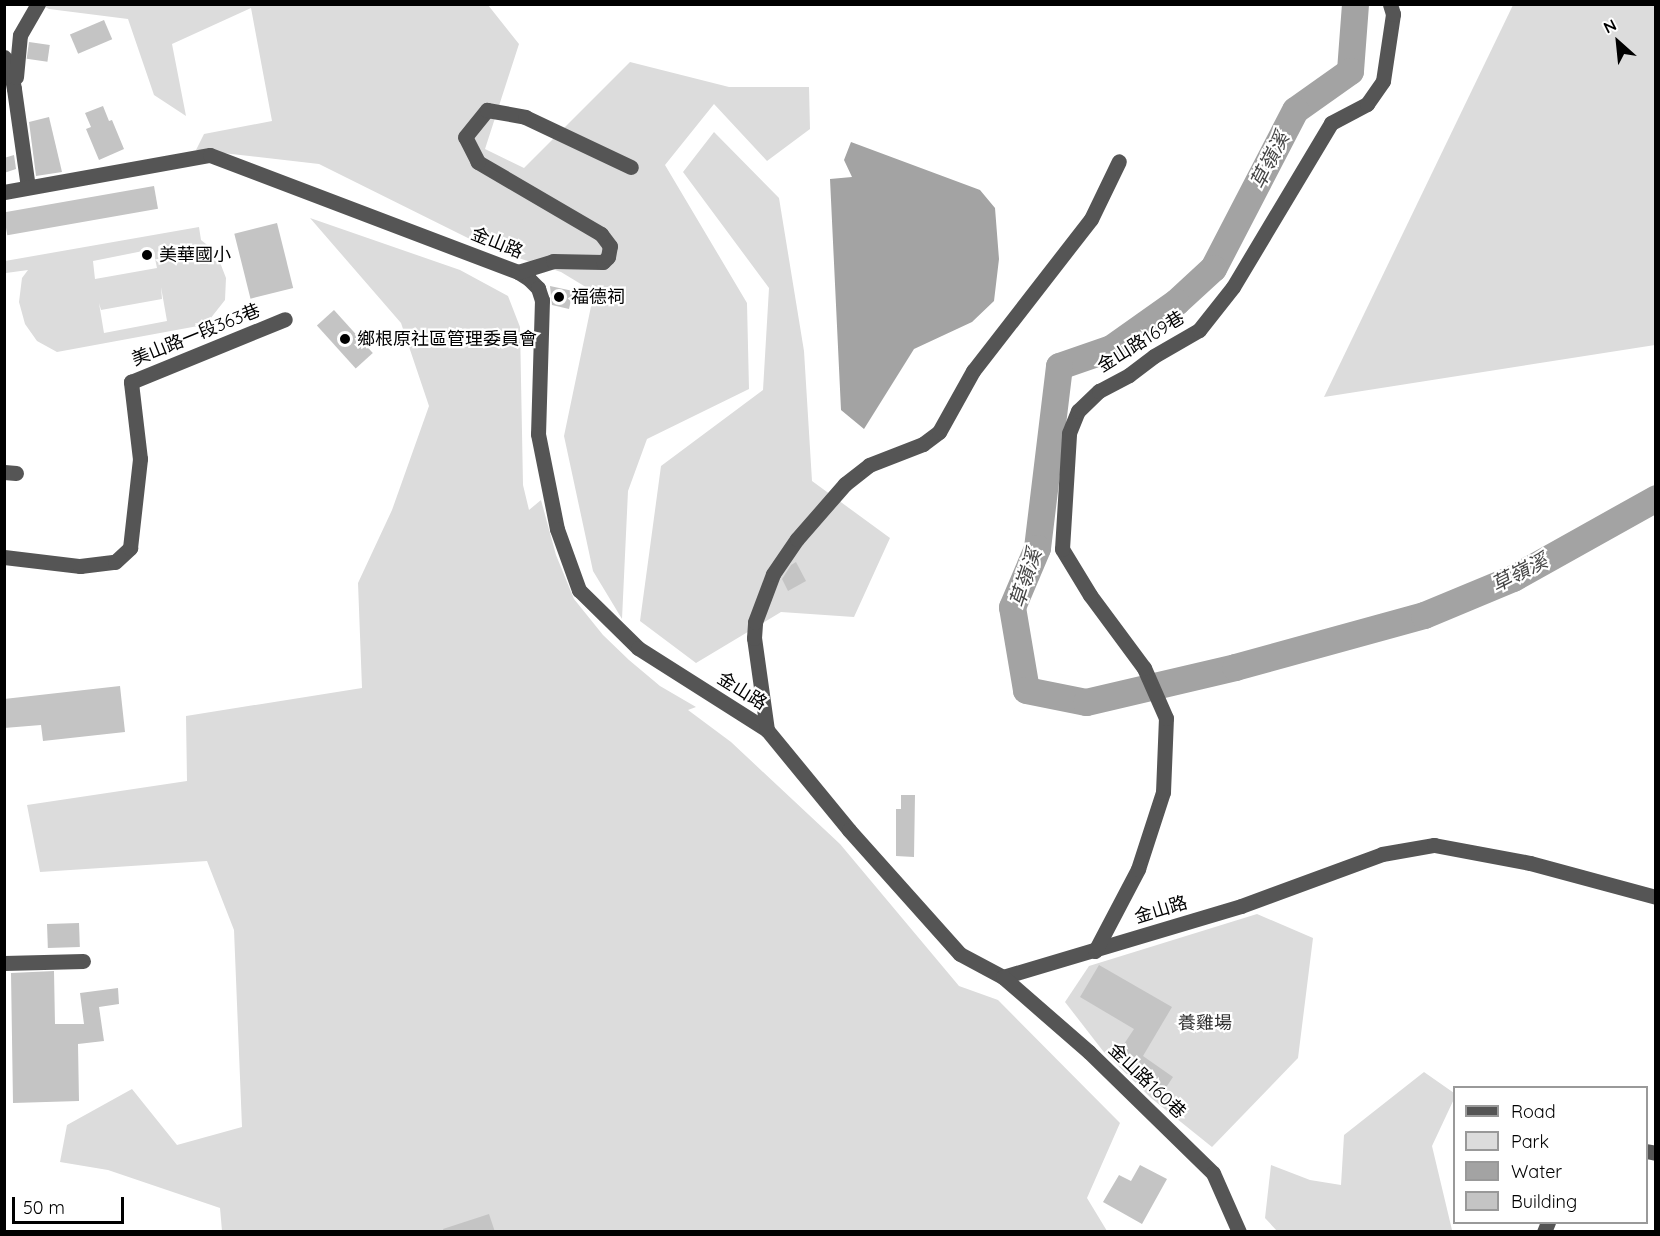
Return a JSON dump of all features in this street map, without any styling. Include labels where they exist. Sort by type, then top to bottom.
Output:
[{"type":"street","points":[[14,88],[20,35],[38,4]]},
{"type":"street","name":"金山路169巷","points":[[1095,951],[1138,869],[1162,792],[1166,718],[1144,668],[1090,595],[1062,549],[1069,433],[1078,411],[1099,390],[1129,375],[1154,356],[1199,330],[1233,287],[1331,123],[1367,104],[1383,81],[1393,14],[1390,4]]},
{"type":"street","points":[[4,57],[9,63],[14,88],[28,187]]},
{"type":"street","points":[[518,272],[553,261],[603,262],[608,257],[609,246],[601,234],[478,162],[465,137],[487,110],[525,117],[631,167]]},
{"type":"street","name":"金山路","points":[[4,192],[210,155],[518,272],[538,288],[542,300],[538,434],[557,530],[579,590],[638,648],[767,730],[849,830],[960,954],[1003,977],[1241,906],[1382,854],[1434,845],[1530,863],[1656,897]]},
{"type":"street","points":[[767,730],[759,687],[754,638],[755,622],[773,574],[797,539],[845,484],[869,465],[923,444],[939,432],[973,371],[1091,219],[1119,160]]},
{"type":"street","name":"美山路一段363巷","points":[[4,557],[80,566],[115,562],[130,548],[140,459],[131,382],[285,319]]},
{"type":"street","points":[[4,963],[83,961]]},
{"type":"street","name":"金山路160巷","points":[[1003,977],[1089,1052],[1213,1173],[1239,1232]]},
{"type":"green space","points":[[41,5],[488,5],[519,44],[485,149],[524,168],[630,62],[729,87],[809,87],[810,129],[767,161],[714,104],[665,165],[747,303],[749,389],[647,439],[628,491],[622,619],[593,571],[564,436],[594,292],[561,272],[488,248],[319,164],[196,150],[204,134],[272,121],[251,8],[172,44],[186,116],[154,95],[128,19],[49,9]]},
{"type":"green space","points":[[1513,5],[1655,5],[1655,345],[1324,397]]},
{"type":"green space","points":[[714,132],[779,198],[804,351],[812,481],[890,538],[854,617],[781,612],[696,663],[640,621],[661,466],[763,390],[769,288],[683,172]]},
{"type":"green space","points":[[310,218],[460,270],[508,296],[520,327],[523,485],[529,510],[541,500],[556,555],[574,599],[603,635],[629,660],[660,686],[696,707],[688,710],[731,742],[840,844],[959,986],[998,1000],[1120,1123],[1087,1198],[1107,1231],[222,1231],[220,1208],[108,1170],[60,1162],[67,1125],[132,1089],[177,1145],[242,1127],[234,930],[207,861],[40,872],[27,805],[187,781],[186,716],[362,688],[358,583],[392,510],[429,406],[401,323]]},
{"type":"green space","points":[[199,227],[201,240],[216,252],[226,278],[225,300],[210,319],[198,326],[57,352],[37,341],[25,324],[19,302],[22,278],[28,270],[6,273],[5,261]],"holes":[[[153,249],[157,268],[95,279],[93,261]],[[161,287],[167,321],[104,333],[99,303],[101,310],[162,299]]]},
{"type":"green space","name":"養雞場","points":[[1257,914],[1313,938],[1298,1058],[1212,1147],[1151,1098],[1103,1051],[1065,1002],[1089,966]]},
{"type":"green space","points":[[1424,1072],[1453,1092],[1453,1101],[1432,1146],[1452,1230],[1277,1231],[1265,1218],[1271,1165],[1310,1180],[1341,1185],[1344,1135]]},
{"type":"water","points":[[851,142],[980,190],[995,208],[999,259],[994,301],[972,322],[914,349],[864,429],[841,410],[830,179],[852,177],[844,160]]},
{"type":"building","points":[[104,20],[112,39],[78,54],[70,34]]},
{"type":"building","points":[[29,42],[50,45],[47,62],[27,59]]},
{"type":"building","points":[[103,106],[109,121],[112,120],[124,149],[99,160],[86,129],[91,127],[85,113]]},
{"type":"building","points":[[49,117],[62,172],[36,176],[29,122]]},
{"type":"building","points":[[14,155],[16,169],[4,173],[4,158]]},
{"type":"building","points":[[154,186],[158,209],[7,235],[4,212]]},
{"type":"building","points":[[277,223],[293,288],[251,299],[234,234]]},
{"type":"building","name":"福德祠","points":[[550,286],[573,291],[569,309],[552,305]]},
{"type":"building","name":"鄉根原社區管理委員會","points":[[334,310],[373,353],[356,368],[317,325]]},
{"type":"building","points":[[796,562],[806,581],[788,591],[782,579],[791,565]]},
{"type":"building","points":[[120,686],[125,732],[43,741],[41,725],[4,728],[4,699]]},
{"type":"building","points":[[901,795],[915,795],[914,857],[896,856],[896,809],[901,809]]},
{"type":"building","points":[[79,923],[80,947],[48,948],[47,924]]},
{"type":"building","points":[[1099,965],[1172,1007],[1143,1056],[1173,1077],[1161,1095],[1114,1059],[1134,1029],[1080,997]]},
{"type":"building","points":[[54,971],[55,1024],[84,1024],[80,993],[118,988],[119,1004],[99,1007],[104,1041],[78,1044],[79,1101],[13,1103],[11,973]]},
{"type":"building","points":[[1140,1165],[1167,1179],[1142,1224],[1103,1202],[1119,1175],[1131,1181]]},
{"type":"building","points":[[489,1214],[495,1232],[444,1232],[443,1229]]},
{"type":"waterway","name":"草嶺溪","points":[[1355,4],[1350,71],[1295,110],[1213,268],[1176,302],[1111,348],[1059,366],[1037,548],[1012,607],[1026,690],[1086,702],[1235,667],[1424,615],[1513,578],[1656,498]]},
{"type":"place","name":"美華國小","points":[[147,255]]},
{"type":"place","name":"福德祠","points":[[559,297]]},
{"type":"place","name":"鄉根原社區管理委員會","points":[[345,339]]}]
